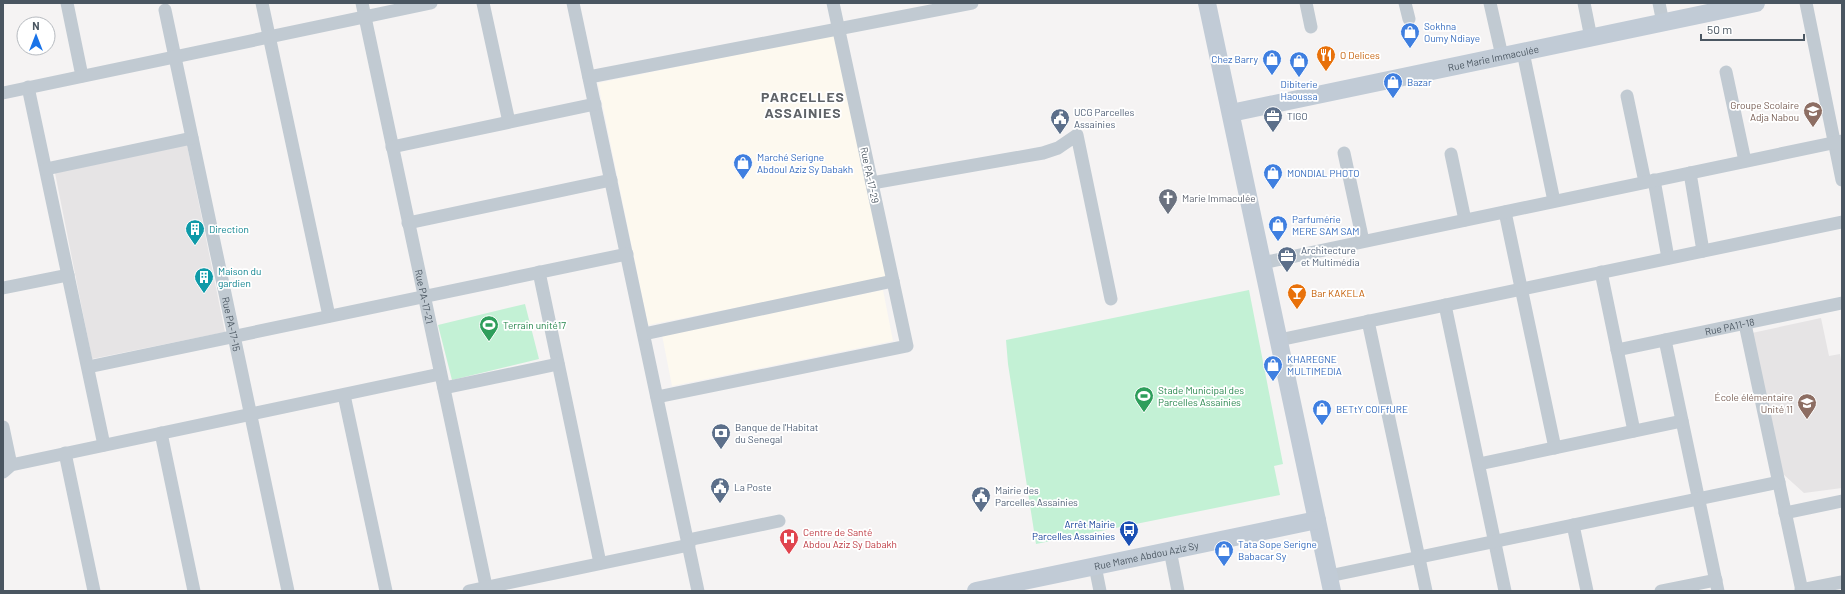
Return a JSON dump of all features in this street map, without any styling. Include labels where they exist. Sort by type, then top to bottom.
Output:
[{"type":"street","points":[[66,3],[82,76]]},
{"type":"street","points":[[262,3],[329,316]]},
{"type":"street","name":"Rue PA-17-21","points":[[362,3],[486,589]]},
{"type":"street","points":[[3,93],[431,3]]},
{"type":"street","points":[[483,3],[509,122]]},
{"type":"street","points":[[573,3],[698,591]]},
{"type":"street","name":"Rue PA-17-29","points":[[657,397],[907,346],[833,3]]},
{"type":"street","points":[[589,77],[971,3]]},
{"type":"street","points":[[1207,3],[1331,584],[1419,558],[1778,482]]},
{"type":"street","points":[[1306,3],[1311,27]]},
{"type":"street","points":[[1406,3],[1409,19]]},
{"type":"street","points":[[1490,3],[1502,56]]},
{"type":"street","points":[[1584,3],[1591,38]]},
{"type":"street","points":[[1659,3],[1663,23]]},
{"type":"street","name":"Rue Marie Immaculée","points":[[1231,113],[1756,3]]},
{"type":"street","points":[[1806,3],[1838,142],[1842,180]]},
{"type":"street","name":"Rue PA-17-15","points":[[165,10],[288,591]]},
{"type":"street","points":[[1523,52],[1554,202]]},
{"type":"street","points":[[1726,72],[1745,161]]},
{"type":"street","points":[[28,88],[104,445]]},
{"type":"street","points":[[1627,96],[1650,181],[1668,258]]},
{"type":"street","points":[[392,147],[595,104]]},
{"type":"street","points":[[872,182],[1043,153],[1058,148],[1077,134],[1111,299]]},
{"type":"street","points":[[46,169],[192,138]]},
{"type":"street","points":[[1262,263],[1838,142]]},
{"type":"street","points":[[1344,153],[1363,242]]},
{"type":"street","points":[[1451,154],[1465,220]]},
{"type":"street","points":[[1690,173],[1703,251]]},
{"type":"street","points":[[408,223],[611,180]]},
{"type":"street","points":[[1505,212],[1555,448]]},
{"type":"street","points":[[1279,340],[1842,222]]},
{"type":"street","points":[[88,367],[627,254]]},
{"type":"street","points":[[539,272],[600,564]]},
{"type":"street","points":[[1601,272],[1634,431]]},
{"type":"street","points":[[3,288],[68,275]]},
{"type":"street","points":[[644,334],[894,282]]},
{"type":"street","name":"Rue PA11-18","points":[[1617,350],[1842,303]]},
{"type":"street","points":[[1444,305],[1506,591]]},
{"type":"street","points":[[1368,321],[1426,591]]},
{"type":"street","points":[[1745,324],[1802,591],[1842,582]]},
{"type":"street","points":[[1661,591],[1717,585],[1665,340]]},
{"type":"street","points":[[444,388],[558,364]]},
{"type":"street","points":[[3,427],[7,468],[65,453],[440,374]]},
{"type":"street","points":[[344,395],[386,591]]},
{"type":"street","points":[[1478,464],[1682,421]]},
{"type":"street","points":[[160,433],[194,591]]},
{"type":"street","points":[[65,453],[94,591]]},
{"type":"street","points":[[1785,513],[1842,501]]},
{"type":"street","name":"Rue Mame Abdou Aziz Sy","points":[[976,591],[1004,588],[1095,566],[1317,520]]},
{"type":"street","points":[[469,591],[486,589],[600,564],[779,521]]},
{"type":"street","points":[[1573,525],[1587,591]]},
{"type":"street","points":[[1170,550],[1178,591]]},
{"type":"street","points":[[1095,566],[1100,591]]},
{"type":"shaded area","name":"Marché Serigne Abdoul Aziz Sy Dabakh","points":[[837,34],[888,278],[648,325],[598,83]]},
{"type":"shaded area","points":[[187,145],[225,332],[92,359],[55,173]]},
{"type":"shaded area","points":[[883,290],[893,341],[672,386],[662,335]]},
{"type":"shaded area","name":"École élémentaire Unité 11","points":[[1821,318],[1829,356],[1840,354],[1842,366],[1842,488],[1804,493],[1783,474],[1752,333]]},
{"type":"green space","name":"Stade Municipal des Parcelles Assainies","points":[[1249,290],[1283,464],[1274,466],[1280,495],[1036,544],[1008,364],[1006,340]]},
{"type":"green space","name":"Terrain unité17","points":[[525,304],[539,359],[452,380],[438,325]]},
{"type":"place","name":"Sokhna Oumy Ndiaye","points":[[1410,49]]},
{"type":"place","name":"O Delices","points":[[1326,72]]},
{"type":"place","name":"Chez Barry","points":[[1272,76]]},
{"type":"place","name":"Dibiterie Haoussa","points":[[1299,78]]},
{"type":"place","name":"Bazar","points":[[1393,99]]},
{"type":"place","name":"Groupe Scolaire Adja Nabou","points":[[1813,128]]},
{"type":"place","name":"TIGO","points":[[1273,133]]},
{"type":"place","name":"UCG Parcelles Assainies","points":[[1060,135]]},
{"type":"place","name":"Marché Serigne Abdoul Aziz Sy Dabakh","points":[[743,180]]},
{"type":"place","name":"MONDIAL PHOTO","points":[[1273,190]]},
{"type":"place","name":"Marie Immaculée","points":[[1168,215]]},
{"type":"place","name":"Parfumérie MERE SAM SAM","points":[[1278,242]]},
{"type":"place","name":"Direction","points":[[195,246]]},
{"type":"place","name":"Architecture et Multimédia","points":[[1287,273]]},
{"type":"place","name":"Maison du gardien","points":[[204,294]]},
{"type":"place","name":"Bar KAKELA","points":[[1297,310]]},
{"type":"place","name":"Terrain unité17","points":[[489,342]]},
{"type":"place","name":"KHAREGNE MULTIMEDIA","points":[[1273,382]]},
{"type":"place","name":"Stade Municipal des Parcelles Assainies","points":[[1144,413]]},
{"type":"place","name":"École élémentaire Unité 11","points":[[1807,420]]},
{"type":"place","name":"BETtY COIFfURE","points":[[1322,426]]},
{"type":"place","name":"Banque de l'Habitat du Senegal","points":[[721,450]]},
{"type":"place","name":"La Poste","points":[[720,504]]},
{"type":"place","name":"Mairie des Parcelles Assainies","points":[[981,513]]},
{"type":"place","name":"Arrêt Mairie Parcelles Assainies","points":[[1129,547]]},
{"type":"place","name":"Centre de Santé Abdou Aziz Sy Dabakh","points":[[789,555]]},
{"type":"place","name":"Tata Sope Serigne Babacar Sy","points":[[1224,567]]},
{"type":"district","name":"PARCELLES ASSAINIES","points":[[803,106]]}]
